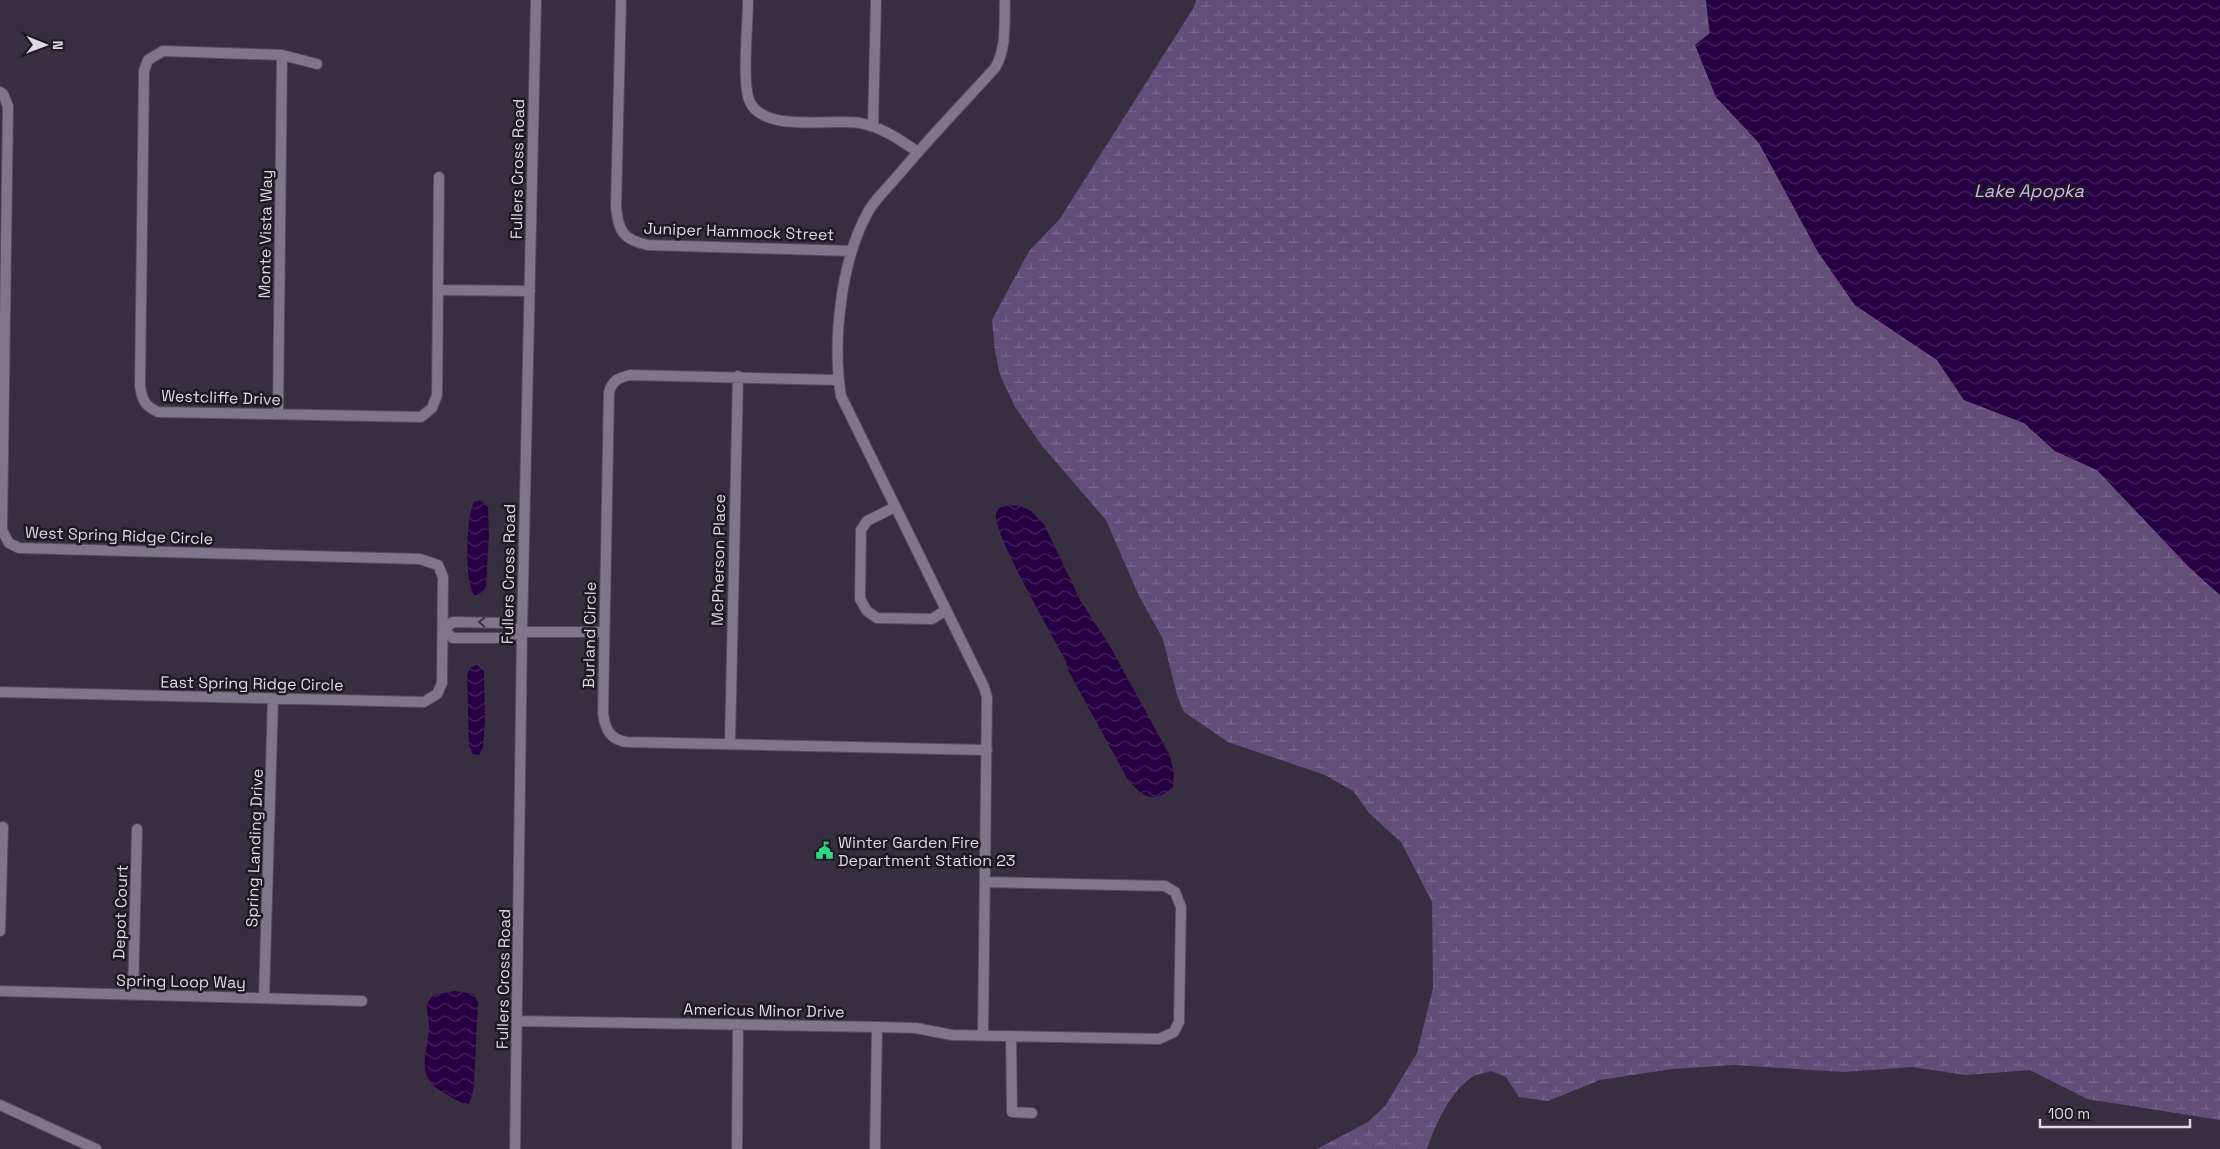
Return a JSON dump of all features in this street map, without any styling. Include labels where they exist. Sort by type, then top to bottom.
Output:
[{"type":"street","name":"Fullers Cross Road","points":[[515,1149],[522,632],[536,0]]},
{"type":"street","name":"Juniper Hammock Street","points":[[621,0],[616,206],[621,232],[632,242],[648,245],[851,251]]},
{"type":"street","points":[[748,0],[746,84],[749,100],[757,112],[768,118],[783,121],[859,123],[873,126],[892,135],[918,152]]},
{"type":"street","points":[[873,126],[876,0]]},
{"type":"street","name":"Juniper Hammock Street","points":[[983,1036],[987,697],[984,687],[841,396],[838,380],[839,333],[844,282],[851,251],[870,208],[1001,59],[1004,46],[1005,0]]},
{"type":"street","name":"Westcliffe Drive","points":[[317,64],[282,55],[163,50],[148,60],[144,71],[140,386],[142,398],[148,407],[158,412],[420,417],[432,408],[437,395],[439,177]]},
{"type":"street","name":"Monte Vista Way","points":[[278,414],[282,55]]},
{"type":"street","name":"West Spring Ridge Circle","points":[[0,92],[3,94],[8,106],[3,217],[2,530],[9,543],[20,548],[420,559],[438,565],[443,577],[442,630]]},
{"type":"street","points":[[438,290],[530,291]]},
{"type":"street","name":"Burland Circle","points":[[838,380],[738,376],[630,375],[617,378],[612,384],[609,392],[604,632],[603,713],[605,727],[610,735],[618,741],[627,742],[987,750]]},
{"type":"street","name":"McPherson Place","points":[[730,744],[738,376]]},
{"type":"street","points":[[895,507],[867,521],[861,530],[860,599],[867,612],[877,618],[932,619],[946,610]]},
{"type":"street","points":[[522,632],[503,623],[453,622],[442,630],[453,638],[502,638],[522,632],[604,632]]},
{"type":"street","name":"East Spring Ridge Circle","points":[[0,692],[424,702],[437,694],[442,683],[442,630]]},
{"type":"street","name":"Spring Landing Drive","points":[[264,998],[272,699]]},
{"type":"street","points":[[0,931],[3,826]]},
{"type":"street","name":"Depot Court","points":[[133,995],[138,829]]},
{"type":"street","name":"Americus Minor Drive","points":[[517,1021],[916,1028],[952,1035],[1159,1039],[1174,1032],[1179,1022],[1181,907],[1175,892],[1165,886],[985,882]]},
{"type":"street","name":"Spring Loop Way","points":[[0,991],[362,1000]]},
{"type":"street","points":[[737,1149],[738,1025]]},
{"type":"street","points":[[875,1149],[877,1027]]},
{"type":"street","points":[[1011,1036],[1012,1112],[1032,1113]]},
{"type":"street","points":[[0,1105],[96,1149]]},
{"type":"green space","points":[[1196,0],[1706,0],[1716,97],[1759,143],[1818,252],[1855,305],[1937,360],[1964,400],[2024,423],[2055,451],[2097,470],[2190,568],[2220,595],[2220,1120],[2087,1099],[2030,1070],[1966,1075],[1912,1067],[1844,1072],[1735,1065],[1672,1069],[1600,1080],[1548,1101],[1519,1097],[1506,1077],[1491,1071],[1471,1077],[1455,1093],[1434,1130],[1427,1149],[1317,1149],[1368,1122],[1385,1106],[1417,1053],[1433,988],[1432,902],[1401,842],[1369,813],[1353,791],[1325,775],[1228,742],[1184,712],[1177,695],[1163,639],[1139,596],[1106,520],[1043,447],[1015,407],[1000,375],[995,351],[992,320],[1029,251],[1059,220],[1194,7]]},
{"type":"water","name":"Lake Apopka","points":[[1706,0],[2220,0],[2220,595],[2190,568],[2097,470],[2055,451],[2024,423],[1964,400],[1937,360],[1855,305],[1818,252],[1759,143],[1716,97],[1695,45],[1710,33]]},
{"type":"water","points":[[480,500],[488,507],[489,534],[486,586],[481,594],[474,595],[469,577],[467,549],[471,510],[474,502]]},
{"type":"water","points":[[1010,505],[1020,506],[1031,511],[1044,524],[1080,600],[1111,648],[1170,756],[1174,773],[1173,787],[1166,793],[1160,796],[1149,797],[1139,791],[1128,780],[1068,670],[1066,661],[1014,563],[998,526],[996,515],[999,508]]},
{"type":"water","points":[[477,665],[484,671],[485,720],[483,747],[479,755],[473,754],[469,746],[467,675],[471,667]]},
{"type":"water","points":[[455,991],[474,994],[478,1003],[474,1084],[469,1104],[456,1100],[434,1086],[428,1079],[424,1064],[429,1027],[427,1004],[433,995]]},
{"type":"place","name":"Winter Garden Fire Department Station 23","points":[[824,851]]}]
